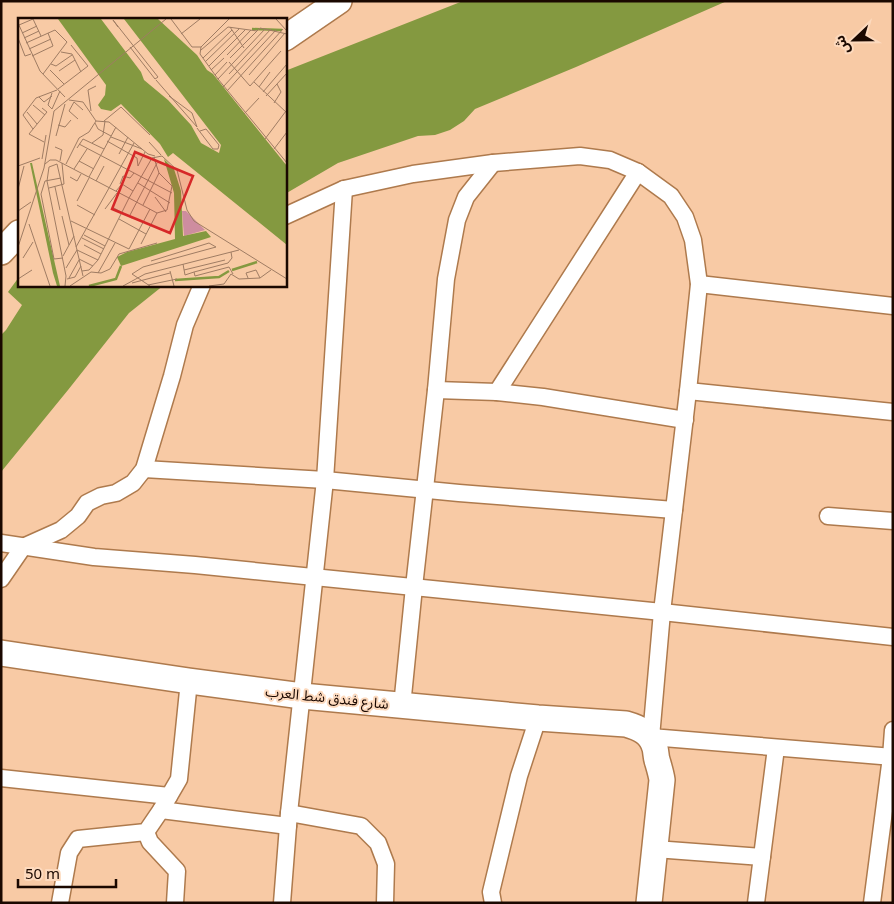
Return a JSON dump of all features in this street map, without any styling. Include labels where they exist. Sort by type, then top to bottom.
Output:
[{"type":"main road","points":[[286,37],[339,1]]},
{"type":"main road","points":[[1,252],[18,234]]},
{"type":"main road","name":"شارع فندق شط العرب","points":[[1,653],[302,696],[538,718],[626,724],[635,727],[654,748]]},
{"type":"main road","points":[[649,903],[662,780],[654,748]]},
{"type":"main road","points":[[634,903],[647,777],[652,764],[654,748]]},
{"type":"street","points":[[286,216],[344,189],[413,174],[493,163],[580,156],[610,160],[638,172],[671,196],[685,217],[693,240],[699,284],[662,612],[654,748],[776,748],[892,757]]},
{"type":"street","points":[[402,706],[446,279],[457,220],[466,196],[493,163]]},
{"type":"street","points":[[498,392],[638,172]]},
{"type":"street","points":[[282,903],[325,480],[344,189]]},
{"type":"street","points":[[699,284],[893,306]]},
{"type":"street","points":[[1,579],[23,547],[61,530],[78,516],[87,503],[101,496],[116,493],[133,483],[144,469],[185,326],[202,286]]},
{"type":"street","points":[[436,390],[498,392],[543,397],[685,420]]},
{"type":"street","points":[[688,391],[893,412]]},
{"type":"street","points":[[144,469],[325,480],[674,510]]},
{"type":"street","points":[[828,516],[893,521]]},
{"type":"street","points":[[1,543],[94,557],[315,577],[893,637]]},
{"type":"street","points":[[146,832],[179,779],[189,681]]},
{"type":"street","points":[[493,903],[491,892],[519,776],[538,718]]},
{"type":"street","points":[[872,903],[892,757],[893,730]]},
{"type":"street","points":[[756,903],[776,748]]},
{"type":"street","points":[[1,778],[289,820],[361,826],[378,843],[386,864],[385,903]]},
{"type":"street","points":[[60,903],[68,853],[78,839],[146,832]]},
{"type":"street","points":[[146,832],[150,842],[177,871],[175,903]]},
{"type":"street","points":[[655,849],[762,857]]},
{"type":"shaded area","points":[[463,1],[727,1],[475,109],[464,121],[450,130],[435,135],[418,136],[338,163],[286,193],[286,71]]},
{"type":"shaded area","points":[[18,278],[18,286],[163,286],[129,313],[1,472],[1,335],[22,305],[8,292]]}]
